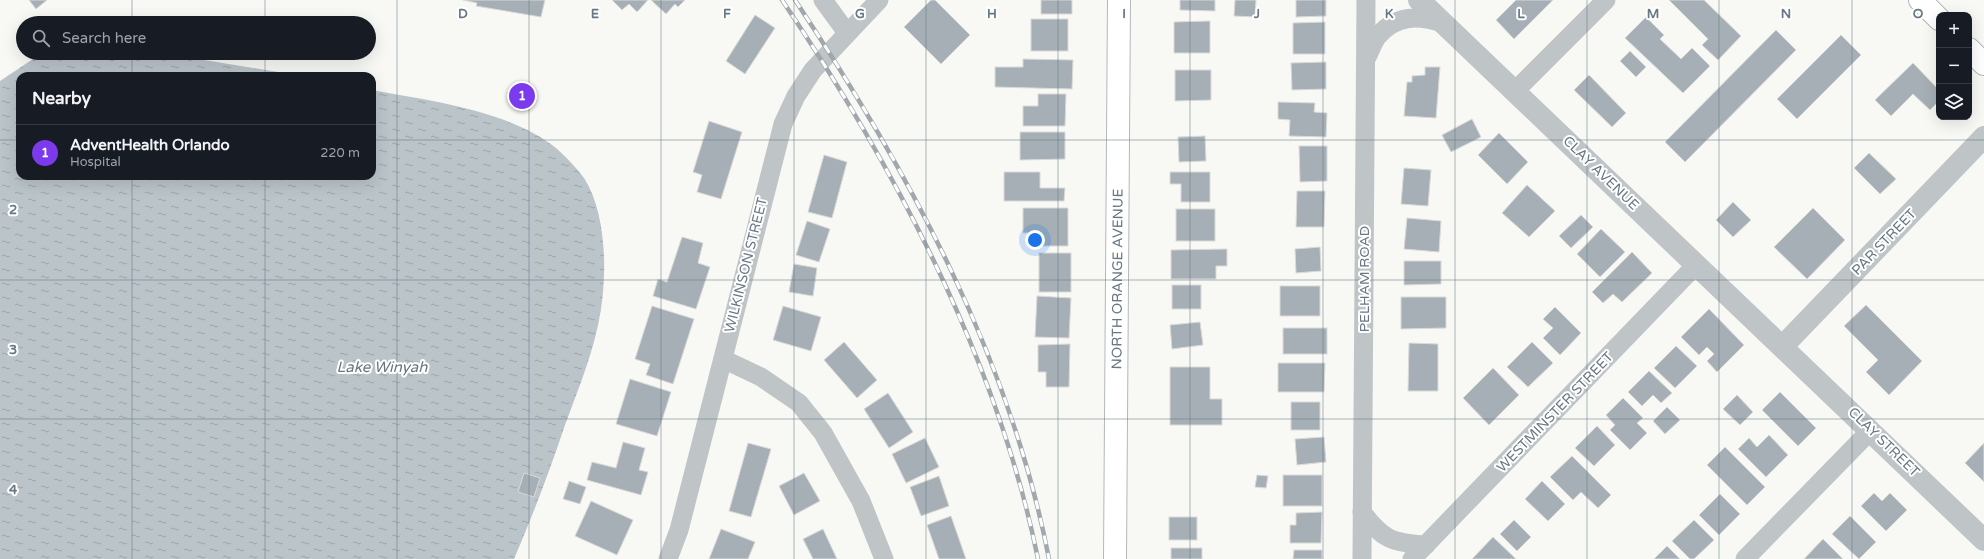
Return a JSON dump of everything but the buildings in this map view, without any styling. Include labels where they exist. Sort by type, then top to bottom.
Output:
[{"type":"main road","name":"NORTH ORANGE AVENUE","points":[[1115,559],[1120,0]]},
{"type":"main road","points":[[1920,0],[1936,16]]},
{"type":"main road","points":[[1972,52],[1984,64]]},
{"type":"street","points":[[823,0],[847,33]]},
{"type":"street","name":"WILKINSON STREET","points":[[668,559],[679,530],[783,124],[796,96],[813,70],[879,0]]},
{"type":"street","name":"PELHAM ROAD","points":[[1362,559],[1366,0]]},
{"type":"street","name":"CLAY AVENUE","points":[[1419,0],[1783,346]]},
{"type":"street","points":[[1515,91],[1606,0]]},
{"type":"street","points":[[1366,60],[1377,38],[1391,25],[1415,18],[1427,18],[1444,24]]},
{"type":"street","name":"PAR STREET","points":[[1783,346],[1984,138]]},
{"type":"street","name":"WESTMINSTER STREET","points":[[1412,559],[1697,264]]},
{"type":"street","name":"CLAY STREET","points":[[1783,346],[1984,540]]},
{"type":"street","points":[[722,359],[761,377],[799,403],[823,434],[861,501],[884,559]]},
{"type":"street","points":[[1745,559],[1870,430]]},
{"type":"street","points":[[1362,512],[1374,527],[1388,539],[1406,544],[1426,545]]},
{"type":"water","name":"Lake Winyah","points":[[32,60],[205,60],[278,72],[16,72],[16,180],[376,180],[376,91],[443,103],[492,116],[515,124],[537,135],[556,148],[571,162],[584,178],[597,207],[603,242],[603,294],[595,339],[586,368],[541,492],[514,559],[0,559],[0,81]]},
{"type":"railway","points":[[782,0],[824,64],[864,130],[902,198],[937,268],[969,339],[997,412],[1020,485],[1038,559]]},
{"type":"railway","points":[[795,0],[877,131],[915,198],[950,268],[981,338],[1009,410],[1032,484],[1049,559]]},
{"type":"place","name":"AdventHealth Orlando","points":[[522,96]]}]
